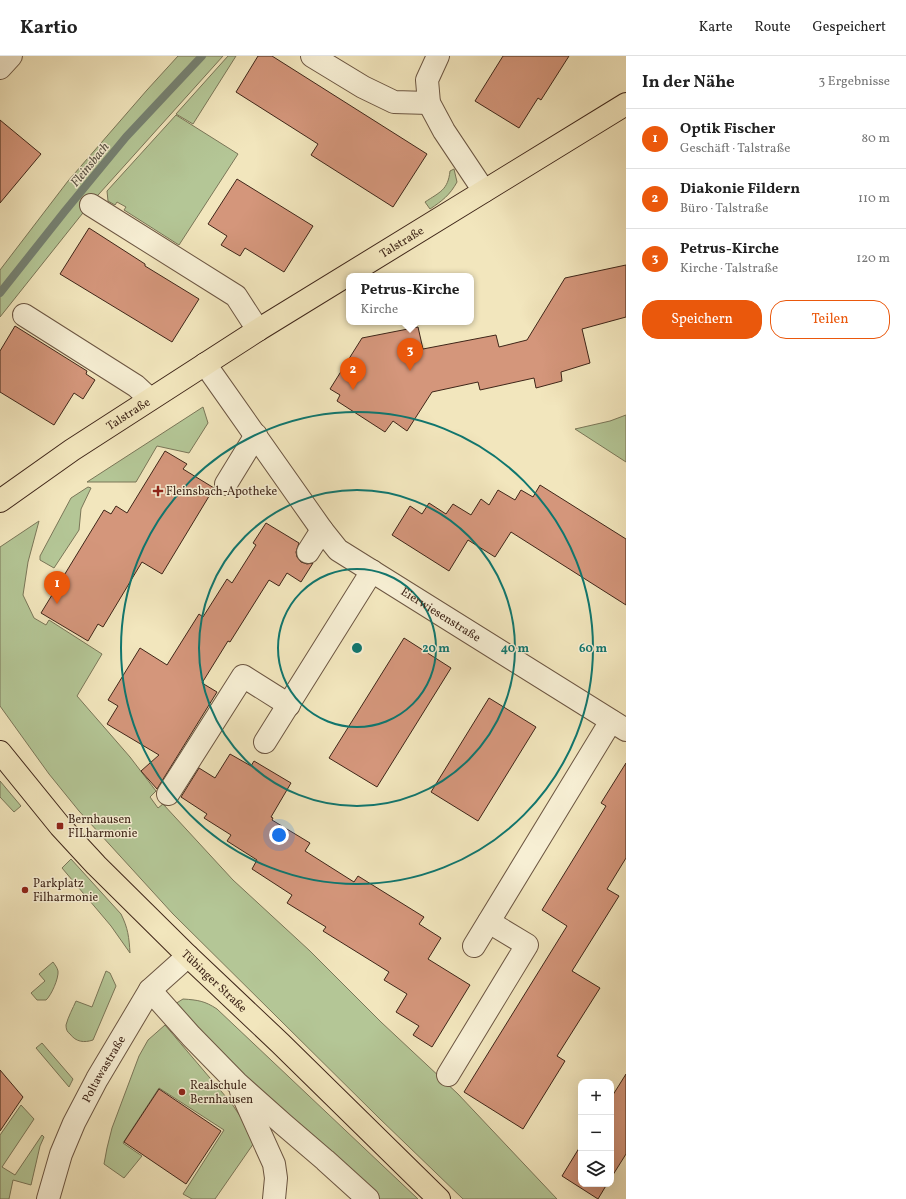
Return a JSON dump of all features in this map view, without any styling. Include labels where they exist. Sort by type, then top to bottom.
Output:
[{"type":"main road","name":"Talstraße","points":[[351,273],[626,104]]},
{"type":"main road","name":"Talstraße","points":[[0,501],[72,450],[150,399],[346,276]]},
{"type":"main road","name":"Tübinger Straße","points":[[0,752],[60,826],[122,891],[439,1199]]},
{"type":"street","points":[[0,68],[11,56]]},
{"type":"street","points":[[312,56],[363,87],[394,102],[429,103]]},
{"type":"street","points":[[438,56],[427,80],[429,103],[444,131],[484,191]]},
{"type":"street","points":[[91,205],[236,296],[258,330]]},
{"type":"street","points":[[24,315],[136,386],[150,399]]},
{"type":"street","name":"Eierwiesenstraße","points":[[205,364],[322,530],[338,550],[619,725],[474,946]]},
{"type":"street","points":[[226,484],[256,436]]},
{"type":"street","points":[[308,552],[322,530]]},
{"type":"street","points":[[265,742],[372,571]]},
{"type":"street","points":[[168,794],[243,676],[289,705]]},
{"type":"street","points":[[448,1075],[527,945],[489,922]]},
{"type":"street","name":"Poltawastraße","points":[[48,1199],[61,1154],[74,1123],[97,1079],[150,990],[188,956]]},
{"type":"street","points":[[150,990],[191,1036],[237,1083],[368,1199]]},
{"type":"street","points":[[237,1083],[274,1164],[276,1178],[274,1199]]},
{"type":"green space","points":[[178,56],[223,56],[90,204],[0,317],[0,270],[68,181]]},
{"type":"green space","points":[[228,56],[236,56],[193,124],[176,114]]},
{"type":"green space","points":[[176,115],[238,154],[179,245],[124,210],[126,207],[117,202],[115,205],[108,201],[107,191]]},
{"type":"green space","points":[[454,169],[457,182],[452,191],[430,209],[425,202],[445,187],[450,171]]},
{"type":"green space","points":[[203,407],[208,423],[189,453],[157,446],[136,482],[87,482]]},
{"type":"green space","points":[[626,415],[626,462],[575,429],[610,421]]},
{"type":"green space","points":[[88,487],[91,488],[81,509],[79,530],[54,568],[40,560],[40,556],[71,498]]},
{"type":"green space","points":[[39,521],[28,562],[23,595],[34,618],[46,625],[49,620],[102,654],[77,696],[130,757],[156,791],[150,797],[158,808],[163,804],[233,880],[310,951],[381,1022],[458,1094],[557,1199],[463,1199],[173,914],[79,811],[49,774],[0,706],[0,547]]},
{"type":"green space","points":[[0,781],[21,806],[14,812],[0,797]]},
{"type":"green space","points":[[71,859],[121,914],[128,933],[130,953],[111,926],[62,868]]},
{"type":"green space","points":[[53,962],[58,971],[54,987],[46,1000],[37,1000],[31,993],[45,981],[39,974]]},
{"type":"green space","points":[[106,971],[110,973],[116,986],[93,1040],[83,1042],[72,1037],[66,1029],[66,1025],[76,1001],[92,1007]]},
{"type":"green space","points":[[183,999],[201,1001],[217,1009],[418,1199],[380,1199],[333,1154],[225,1060],[175,1004]]},
{"type":"green space","points":[[165,1025],[232,1104],[256,1140],[215,1199],[192,1199],[183,1194],[224,1130],[159,1088],[123,1143],[142,1156],[124,1178],[104,1164],[112,1128],[139,1056],[148,1040]]},
{"type":"green space","points":[[42,1043],[73,1079],[69,1087],[36,1048]]},
{"type":"green space","points":[[21,1105],[34,1119],[2,1167],[15,1175],[42,1135],[44,1137],[40,1146],[31,1185],[13,1180],[9,1199],[0,1199],[0,1135]]},
{"type":"building","points":[[258,56],[272,56],[427,154],[393,207],[311,155],[318,144],[236,92]]},
{"type":"building","points":[[503,56],[569,56],[541,100],[538,98],[519,128],[475,101]]},
{"type":"building","points":[[0,120],[41,154],[0,203]]},
{"type":"building","points":[[237,179],[313,226],[284,272],[245,248],[240,256],[221,245],[227,236],[208,224]]},
{"type":"building","points":[[89,228],[145,264],[145,266],[199,299],[172,342],[60,274]]},
{"type":"building","points":[[626,265],[626,317],[582,329],[590,363],[561,372],[562,381],[536,388],[534,378],[480,390],[478,382],[432,392],[407,431],[393,421],[385,432],[337,401],[340,395],[330,389],[362,338],[418,327],[423,349],[496,335],[499,347],[527,340],[565,278]]},
{"type":"building","points":[[15,326],[87,371],[86,374],[95,380],[83,399],[74,393],[54,425],[0,392],[0,351]]},
{"type":"building","points":[[165,451],[187,464],[183,469],[214,488],[162,574],[142,562],[103,627],[98,624],[88,641],[41,613],[104,510],[111,514],[116,506],[127,513]]},
{"type":"building","points":[[540,485],[626,539],[626,605],[511,532],[495,557],[468,540],[449,571],[392,535],[410,506],[422,514],[429,503],[446,514],[453,504],[471,515],[481,499],[489,505],[498,490],[515,500],[521,490],[533,497]]},
{"type":"building","points":[[266,523],[299,543],[296,552],[297,557],[301,562],[307,564],[313,563],[301,582],[287,573],[279,586],[269,580],[202,683],[217,692],[157,789],[141,771],[159,755],[107,724],[118,706],[108,700],[140,648],[167,665],[199,614],[203,617],[227,579],[232,583],[256,545],[253,543]]},
{"type":"building","points":[[404,638],[451,668],[377,787],[329,758]]},
{"type":"building","points":[[489,698],[536,727],[478,821],[431,792]]},
{"type":"building","points":[[230,754],[251,766],[254,761],[291,783],[271,817],[273,818],[272,820],[310,843],[305,851],[354,882],[358,876],[424,917],[419,924],[441,938],[428,959],[470,985],[432,1047],[413,1035],[419,1026],[396,1012],[407,994],[384,980],[389,972],[323,931],[326,927],[287,903],[292,895],[252,869],[257,860],[227,841],[231,835],[204,818],[207,814],[181,797],[199,768],[215,778]]},
{"type":"building","points":[[626,763],[626,858],[607,889],[619,896],[572,971],[600,988],[557,1056],[565,1061],[523,1129],[464,1092],[567,926],[542,910],[606,806],[601,803]]},
{"type":"building","points":[[0,1070],[23,1097],[0,1131]]},
{"type":"building","points":[[626,1074],[626,1154],[614,1173],[614,1115],[614,1093]]},
{"type":"building","points":[[159,1089],[221,1131],[186,1184],[124,1142]]},
{"type":"building","points":[[578,1150],[578,1186],[562,1176]]},
{"type":"building","points":[[579,1187],[605,1187],[598,1199]]},
{"type":"waterway","name":"Fleinsbach","points":[[0,293],[126,137],[202,56]]},
{"type":"place","name":"Petrus-Kirche","points":[[410,371]]},
{"type":"place","name":"Diakonie Fildern","points":[[353,390]]},
{"type":"place","name":"Fleinsbach-Apotheke","points":[[158,491]]},
{"type":"place","name":"Optik Fischer","points":[[57,604]]},
{"type":"place","name":"Bernhausen FILharmonie","points":[[60,826]]},
{"type":"place","name":"Parkplatz Filharmonie","points":[[25,890]]},
{"type":"place","name":"Realschule Bernhausen","points":[[182,1092]]}]
